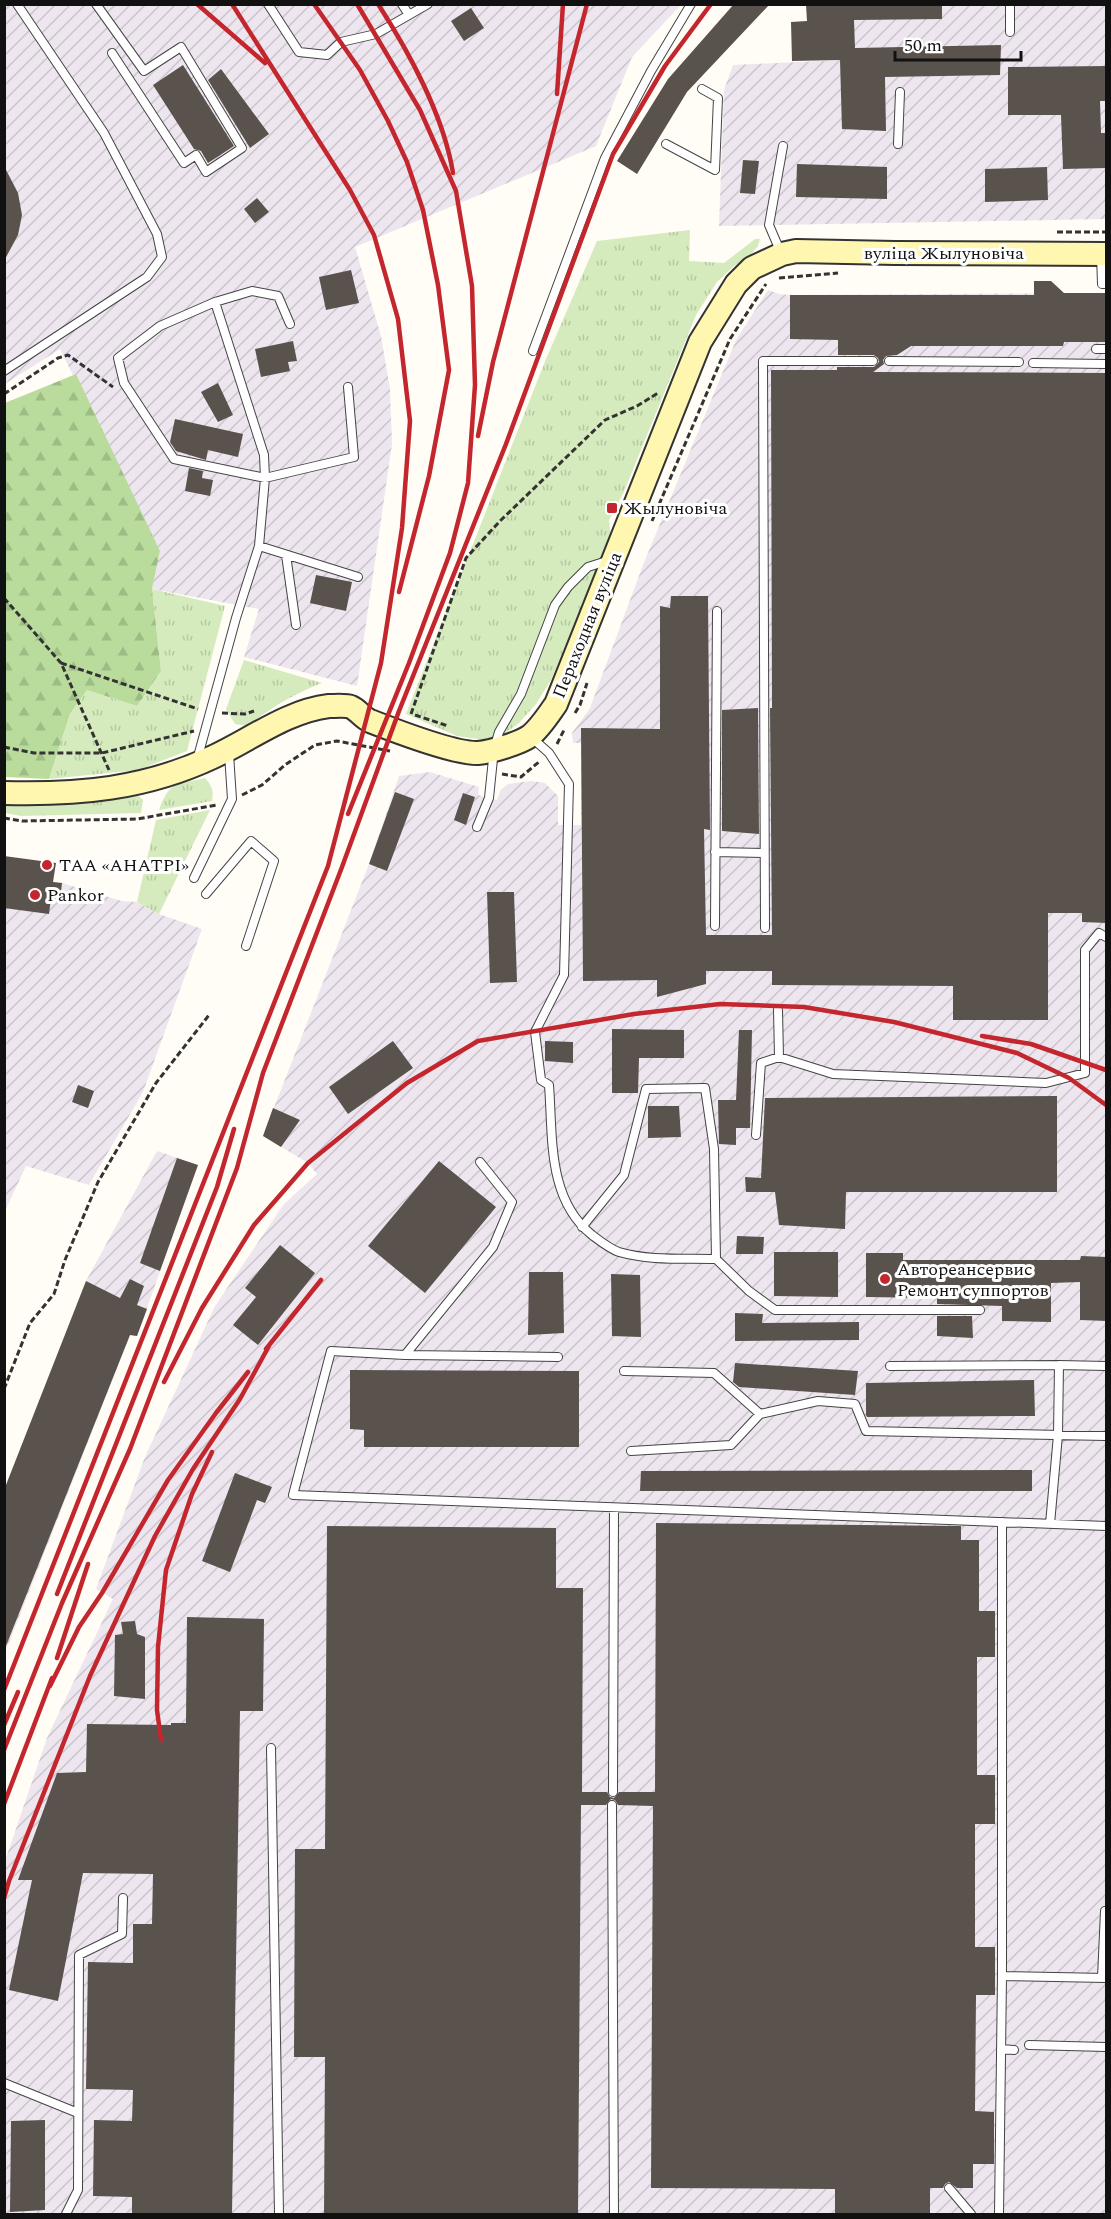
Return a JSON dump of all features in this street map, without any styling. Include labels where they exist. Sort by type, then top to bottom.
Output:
[{"type":"street","name":"вуліца Жылуновіча","points":[[782,254],[796,251],[896,254],[1104,254]]},
{"type":"street","name":"Пераходная вуліца","points":[[530,736],[556,704],[700,342],[736,284],[752,268],[782,254]]},
{"type":"street","points":[[4,793],[32,794],[118,788],[138,784],[196,765],[286,719],[313,709],[331,706],[351,707],[367,720],[454,749],[478,753],[530,736]]},
{"type":"lane","points":[[4,371],[147,277],[162,257],[157,234],[104,133],[17,4]]},
{"type":"lane","points":[[96,4],[144,71],[181,47],[242,148],[207,172],[196,155],[184,163],[112,53]]},
{"type":"lane","points":[[268,4],[299,52],[327,55],[341,42],[376,34],[428,4]]},
{"type":"lane","points":[[402,4],[409,15]]},
{"type":"lane","points":[[533,351],[605,158],[651,71],[692,4]]},
{"type":"lane","points":[[1010,4],[1010,32]]},
{"type":"lane","points":[[666,144],[715,170],[718,98],[702,89]]},
{"type":"lane","points":[[898,144],[900,92]]},
{"type":"lane","points":[[782,254],[769,225],[783,146]]},
{"type":"lane","points":[[1104,254],[1102,284],[1107,284]]},
{"type":"lane","points":[[291,324],[278,296],[252,291],[215,302],[160,326],[118,358],[124,383],[174,459],[265,478],[354,457],[348,387]]},
{"type":"lane","points":[[196,765],[236,618],[259,546],[265,478],[264,455],[215,302]]},
{"type":"lane","points":[[1096,349],[1107,349]]},
{"type":"lane","points":[[765,928],[763,361],[873,361]]},
{"type":"lane","points":[[889,361],[1019,362]]},
{"type":"lane","points":[[1034,363],[1107,364]]},
{"type":"lane","points":[[259,546],[358,577]]},
{"type":"lane","points":[[286,555],[296,625]]},
{"type":"lane","points":[[477,827],[489,798],[494,749],[499,732],[521,694],[555,605],[568,587],[588,567],[614,558]]},
{"type":"lane","points":[[715,926],[717,612]]},
{"type":"lane","points":[[530,736],[549,753],[569,784],[564,975],[535,1032],[541,1080],[549,1085],[557,1180],[567,1208],[582,1227],[597,1240],[617,1251],[642,1257],[716,1260],[748,1292],[775,1310],[980,1310]]},
{"type":"lane","points":[[194,878],[232,799],[229,749]]},
{"type":"lane","points":[[206,894],[251,841],[274,861],[246,946]]},
{"type":"lane","points":[[715,852],[764,853]]},
{"type":"lane","points":[[756,1135],[761,1063],[780,1056],[833,1074],[1046,1083],[1085,1073],[1085,950],[1100,933],[1107,937]]},
{"type":"lane","points":[[778,1010],[780,1056]]},
{"type":"lane","points":[[582,1227],[624,1175],[646,1089],[705,1088],[714,1149],[716,1260]]},
{"type":"lane","points":[[405,1355],[493,1247],[512,1202],[480,1162]]},
{"type":"lane","points":[[558,1357],[405,1355],[331,1351],[293,1495],[1107,1526]]},
{"type":"lane","points":[[1050,1524],[1058,1435],[1059,1365]]},
{"type":"lane","points":[[890,1366],[1107,1366]]},
{"type":"lane","points":[[624,1371],[714,1373],[760,1414]]},
{"type":"lane","points":[[631,1451],[731,1445],[760,1414],[818,1401],[855,1404],[866,1431],[1107,1436]]},
{"type":"lane","points":[[613,1792],[614,1508]]},
{"type":"lane","points":[[999,2214],[1002,1976],[1002,1522]]},
{"type":"lane","points":[[271,1748],[279,2214]]},
{"type":"lane","points":[[612,1805],[614,2214]]},
{"type":"lane","points":[[66,2214],[78,2190],[79,1955],[122,1934],[123,1898]]},
{"type":"lane","points":[[1002,1976],[1104,1978],[1105,1911]]},
{"type":"lane","points":[[1029,2045],[1107,2047]]},
{"type":"lane","points":[[1001,2049],[1014,2050]]},
{"type":"lane","points":[[4,2083],[78,2114]]},
{"type":"lane","points":[[949,2188],[971,2214]]},
{"type":"path","points":[[650,525],[730,339],[758,294],[770,279],[811,276]]},
{"type":"path","points":[[4,394],[58,358],[68,355],[140,406]]},
{"type":"path","points":[[411,714],[466,558],[500,521],[605,420],[637,406],[665,388]]},
{"type":"path","points":[[4,598],[61,663],[118,788]]},
{"type":"path","points":[[570,720],[580,705],[590,672]]},
{"type":"path","points":[[492,773],[521,777],[556,748],[566,727]]},
{"type":"path","points":[[4,747],[34,753],[102,753],[206,728]]},
{"type":"path","points":[[4,818],[22,821],[137,819],[224,803],[262,785],[285,765],[315,746],[337,741],[394,752]]},
{"type":"path","points":[[4,1389],[30,1323],[54,1294],[65,1260],[98,1182],[156,1083],[209,1015]]},
{"type":"shaded area","points":[[5,5],[681,5],[632,57],[596,146],[355,247],[381,336],[390,389],[392,444],[357,686],[244,657],[259,609],[152,589],[160,551],[60,349],[5,384]]},
{"type":"shaded area","points":[[806,5],[1106,5],[1106,219],[719,226],[724,90],[733,65],[840,60],[839,18],[807,20]]},
{"type":"shaded area","points":[[768,290],[790,295],[1106,293],[1106,2214],[5,2214],[5,1861],[47,1738],[113,1599],[96,1589],[145,1457],[215,1306],[284,1204],[317,1174],[308,1163],[263,1136],[369,864],[399,776],[430,772],[479,787],[478,795],[497,800],[501,790],[508,784],[531,781],[545,783],[558,796],[558,825],[581,825],[581,743],[573,743],[572,733],[590,708],[643,565],[736,340]]},
{"type":"shaded area","points":[[5,874],[62,883],[122,901],[137,902],[159,914],[202,929],[143,1092],[89,1185],[26,1166],[5,1211]]},
{"type":"shaded area","points":[[157,1151],[198,1165],[137,1336],[130,1335],[5,1653],[5,1490],[86,1281]]},
{"type":"green space","points":[[690,230],[689,261],[724,263],[755,239],[760,239],[758,246],[749,257],[734,266],[717,282],[696,315],[623,494],[609,520],[611,540],[551,680],[536,704],[518,724],[502,735],[485,740],[457,736],[406,714],[546,359],[597,241]]},
{"type":"green space","points":[[76,374],[160,551],[152,589],[161,671],[137,706],[87,690],[70,714],[49,779],[5,777],[5,403]]},
{"type":"green space","points":[[152,589],[225,606],[187,751],[138,770],[49,779],[70,714],[87,690],[137,706],[161,671]]},
{"type":"green space","points":[[244,660],[322,683],[283,702],[248,726],[235,724],[226,709]]},
{"type":"green space","points":[[205,778],[212,789],[212,801],[159,810],[167,793],[175,785]]},
{"type":"green space","points":[[135,793],[143,800],[141,813],[21,816],[5,813],[5,801]]},
{"type":"green space","points":[[210,810],[159,914],[137,902],[156,820]]},
{"type":"building","points":[[734,4],[770,4],[687,92],[637,174],[617,161],[668,79]]},
{"type":"building","points":[[806,4],[942,4],[942,19],[854,20],[855,48],[1001,45],[1000,75],[885,77],[886,131],[842,129],[840,60],[792,61],[791,22],[807,21]]},
{"type":"building","points":[[471,8],[484,28],[464,41],[451,21]]},
{"type":"building","points":[[183,65],[234,146],[208,163],[201,151],[194,149],[153,85]]},
{"type":"building","points":[[1107,66],[1107,101],[1100,101],[1101,133],[1107,133],[1107,168],[1063,169],[1061,115],[1008,115],[1008,67]]},
{"type":"building","points":[[221,69],[269,134],[250,148],[208,80]]},
{"type":"building","points":[[743,160],[759,161],[755,194],[740,193]]},
{"type":"building","points":[[797,164],[887,167],[887,199],[796,197]]},
{"type":"building","points":[[4,166],[18,193],[22,215],[18,235],[4,261]]},
{"type":"building","points":[[1047,167],[1048,200],[985,202],[985,169]]},
{"type":"building","points":[[257,198],[269,212],[255,223],[244,209]]},
{"type":"building","points":[[351,270],[359,303],[326,310],[319,277]]},
{"type":"building","points":[[1034,281],[1051,281],[1064,293],[1107,293],[1107,342],[1064,342],[1063,346],[911,346],[897,355],[886,356],[883,360],[884,364],[873,372],[1107,373],[1107,923],[1082,922],[1082,913],[1048,913],[1048,1020],[953,1020],[953,986],[772,985],[772,971],[706,971],[706,984],[657,997],[657,980],[583,981],[581,728],[660,729],[660,606],[670,608],[671,596],[708,596],[710,830],[704,829],[706,935],[772,935],[771,370],[837,370],[837,367],[874,367],[879,362],[874,355],[838,355],[838,340],[790,339],[790,295],[1034,295]]},
{"type":"building","points":[[293,341],[297,361],[288,362],[290,371],[261,377],[255,349]]},
{"type":"building","points":[[218,383],[233,415],[218,422],[201,392]]},
{"type":"building","points":[[175,419],[243,434],[238,457],[208,450],[206,460],[176,451],[170,442]]},
{"type":"building","points":[[189,468],[203,471],[202,478],[213,480],[210,496],[185,491]]},
{"type":"building","points":[[316,575],[352,582],[346,611],[310,603]]},
{"type":"building","points":[[758,708],[759,834],[722,831],[722,710]]},
{"type":"building","points":[[395,792],[414,799],[387,871],[369,864]]},
{"type":"building","points":[[463,793],[475,797],[466,825],[454,820]]},
{"type":"building","points":[[4,856],[56,863],[53,882],[62,883],[60,900],[51,898],[49,914],[4,908]]},
{"type":"building","points":[[487,892],[514,892],[517,982],[490,983]]},
{"type":"building","points":[[612,1029],[684,1030],[684,1058],[639,1058],[638,1093],[612,1093]]},
{"type":"building","points":[[739,1030],[752,1030],[750,1128],[736,1128],[736,1145],[719,1144],[718,1100],[736,1100]]},
{"type":"building","points":[[393,1041],[413,1068],[348,1114],[329,1087]]},
{"type":"building","points":[[545,1041],[573,1042],[573,1063],[545,1061]]},
{"type":"building","points":[[78,1085],[94,1091],[88,1108],[72,1102]]},
{"type":"building","points":[[1057,1096],[1057,1192],[846,1192],[845,1229],[779,1225],[775,1192],[746,1192],[745,1177],[761,1178],[765,1098]]},
{"type":"building","points":[[648,1106],[679,1106],[681,1137],[648,1138]]},
{"type":"building","points":[[273,1108],[300,1120],[281,1147],[263,1136]]},
{"type":"building","points":[[177,1158],[198,1165],[160,1271],[140,1263]]},
{"type":"building","points":[[439,1161],[496,1207],[425,1293],[368,1246]]},
{"type":"building","points":[[737,1236],[764,1237],[763,1254],[736,1254]]},
{"type":"building","points":[[280,1245],[315,1273],[258,1345],[233,1325],[256,1297],[245,1288]]},
{"type":"building","points":[[774,1252],[838,1252],[838,1297],[774,1296]]},
{"type":"building","points":[[866,1253],[903,1253],[903,1260],[1080,1260],[1081,1256],[1107,1257],[1107,1321],[1080,1320],[1080,1282],[1051,1283],[1051,1322],[1002,1321],[1002,1306],[937,1304],[937,1298],[866,1297]]},
{"type":"building","points":[[529,1272],[563,1272],[564,1333],[528,1335]]},
{"type":"building","points":[[611,1274],[640,1275],[641,1337],[612,1336]]},
{"type":"building","points":[[130,1279],[144,1286],[137,1305],[147,1309],[137,1336],[130,1335],[4,1651],[4,1490],[86,1281],[120,1298]]},
{"type":"building","points":[[735,1313],[763,1314],[762,1323],[859,1322],[859,1340],[735,1341]]},
{"type":"building","points":[[937,1316],[972,1316],[973,1338],[937,1336]]},
{"type":"building","points":[[735,1363],[858,1371],[855,1395],[739,1387],[733,1382]]},
{"type":"building","points":[[350,1370],[579,1371],[579,1447],[364,1447],[364,1430],[350,1429]]},
{"type":"building","points":[[1034,1380],[1035,1416],[867,1417],[866,1415],[866,1383]]},
{"type":"building","points":[[1032,1470],[1032,1491],[640,1491],[641,1471]]},
{"type":"building","points":[[235,1473],[272,1487],[265,1503],[257,1500],[230,1572],[202,1561]]},
{"type":"building","points":[[656,1523],[961,1526],[961,1540],[979,1540],[979,1611],[995,1611],[995,1657],[977,1657],[977,1775],[995,1775],[995,1824],[975,1824],[975,1947],[995,1947],[995,1995],[976,1995],[975,2111],[994,2112],[994,2164],[973,2164],[973,2188],[957,2188],[949,2182],[943,2188],[930,2188],[930,2214],[835,2214],[835,2189],[651,2188],[653,1806],[618,1805],[615,1800],[611,1799],[606,1805],[581,1805],[578,2214],[324,2214],[325,2057],[294,2057],[295,1849],[325,1849],[327,1526],[556,1528],[556,1588],[583,1588],[582,1792],[607,1792],[610,1797],[614,1798],[619,1792],[655,1792]]},
{"type":"building","points":[[187,1617],[264,1619],[263,1711],[240,1711],[232,2214],[132,2214],[132,2197],[93,2196],[94,2120],[132,2121],[133,2090],[86,2089],[88,1962],[133,1963],[133,1924],[152,1924],[153,1874],[83,1873],[58,2001],[9,1990],[32,1880],[18,1880],[57,1773],[86,1772],[87,1724],[171,1725],[171,1723],[186,1723]]},
{"type":"building","points":[[135,1621],[137,1634],[145,1637],[145,1699],[114,1696],[115,1635],[123,1634],[121,1622]]},
{"type":"building","points":[[45,2120],[45,2210],[10,2212],[11,2121]]},
{"type":"railway","points":[[197,4],[265,63]]},
{"type":"railway","points":[[4,1690],[328,866],[381,663],[402,528],[410,421],[398,319],[374,235],[350,190],[232,4]]},
{"type":"railway","points":[[314,4],[360,70],[407,162],[423,210],[438,285],[449,370],[429,476],[399,592]]},
{"type":"railway","points":[[348,814],[409,663],[450,553],[468,483],[475,385],[472,286],[456,191],[420,110],[357,4]]},
{"type":"railway","points":[[378,4],[402,43],[424,86],[442,130],[453,173]]},
{"type":"railway","points":[[557,94],[563,4]]},
{"type":"railway","points":[[478,436],[493,362],[587,4]]},
{"type":"railway","points":[[4,1750],[62,1603],[130,1449],[237,1168],[263,1073],[399,711],[506,444],[613,154],[665,66],[711,4]]},
{"type":"railway","points":[[164,1382],[202,1308],[254,1225],[308,1163],[407,1083],[478,1041],[634,1014],[720,1004],[804,1007],[894,1022],[1017,1053],[1069,1078],[1106,1105]]},
{"type":"railway","points":[[982,1036],[1031,1044],[1106,1070]]},
{"type":"railway","points":[[57,1594],[217,1187],[234,1129]]},
{"type":"railway","points":[[266,1349],[321,1280]]},
{"type":"railway","points":[[4,1898],[90,1676],[155,1536],[193,1469],[240,1399],[270,1344]]},
{"type":"railway","points":[[50,1686],[79,1627],[102,1593],[168,1480],[248,1372]]},
{"type":"railway","points":[[161,1740],[157,1710],[158,1647],[166,1570],[192,1494],[212,1452]]},
{"type":"railway","points":[[57,1658],[88,1564]]},
{"type":"railway","points":[[4,1804],[52,1678]]},
{"type":"railway","points":[[4,1725],[18,1692]]},
{"type":"place","name":"Жылуновіча","points":[[612,508]]},
{"type":"place","name":"ТАА «АНАТРI»","points":[[47,865]]},
{"type":"place","name":"Pankor","points":[[35,895]]},
{"type":"place","name":"Автореансервис Ремонт суппортов","points":[[885,1279]]}]
